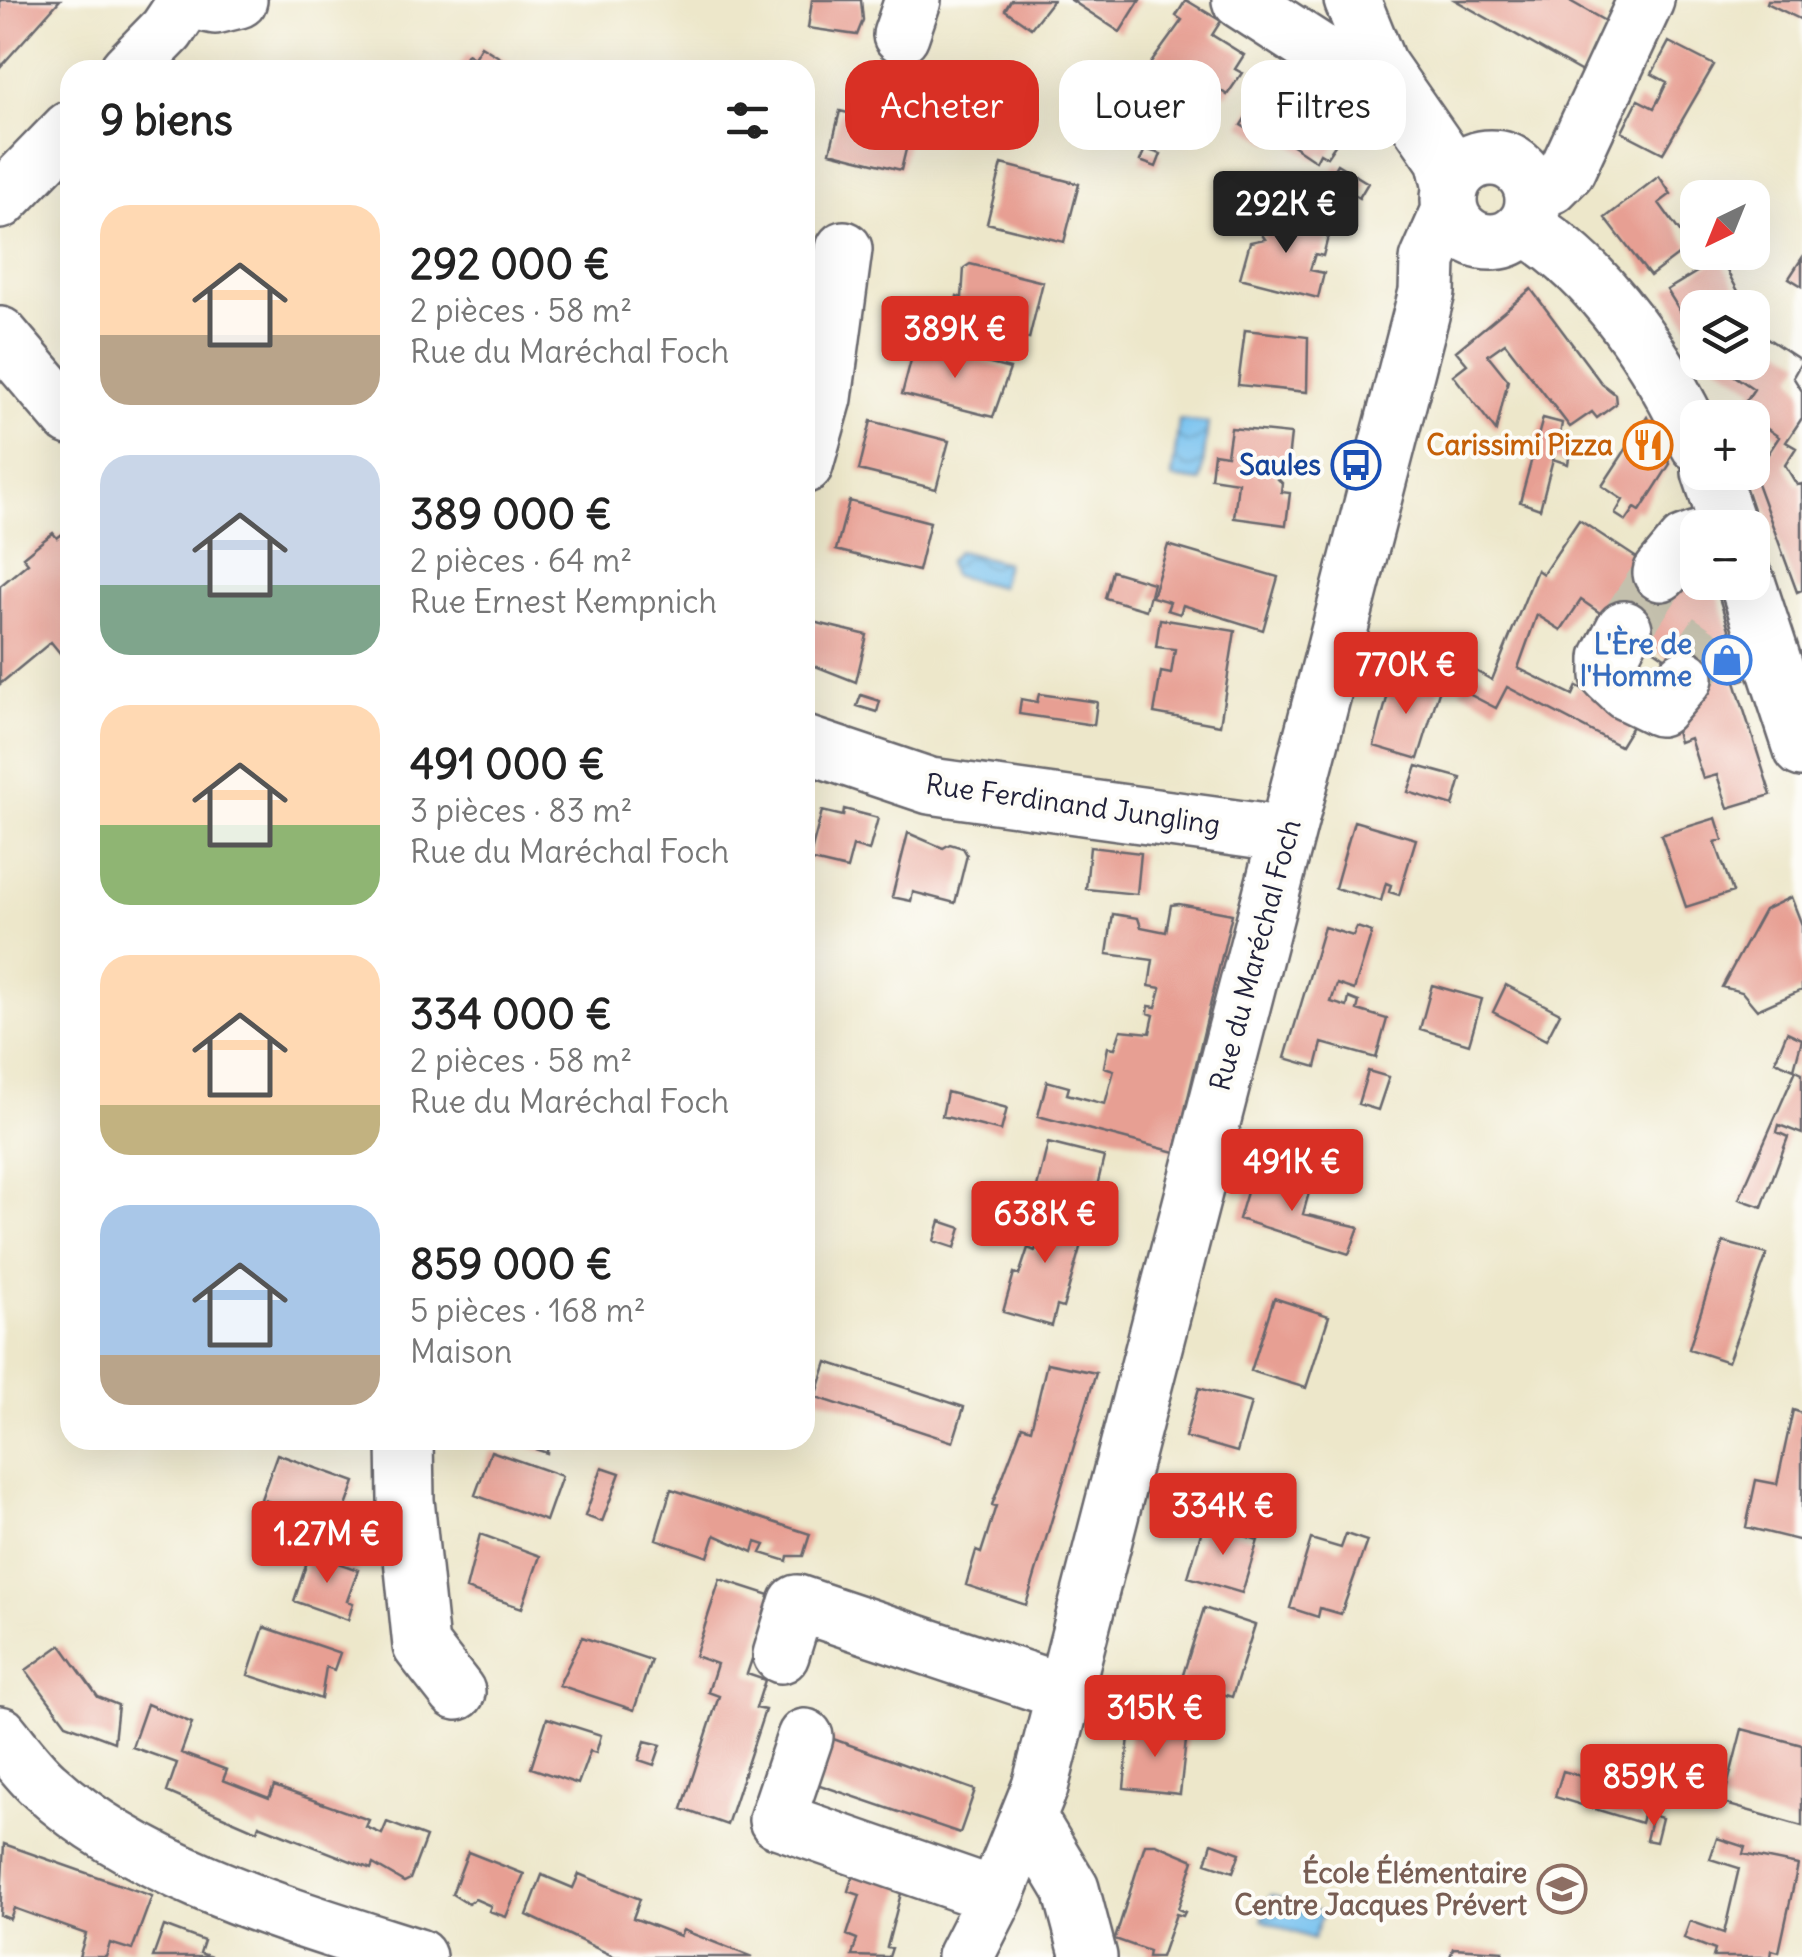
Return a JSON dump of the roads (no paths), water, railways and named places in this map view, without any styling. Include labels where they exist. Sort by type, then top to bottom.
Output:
[{"type":"street","points":[[138,60],[167,30],[188,0],[215,6],[239,0]]},
{"type":"street","points":[[1352,0],[1376,60]]},
{"type":"street","points":[[1368,0],[1384,15],[1479,144],[1492,203]]},
{"type":"street","points":[[1492,203],[1551,186],[1567,170],[1646,0]]},
{"type":"street","points":[[1244,3],[1333,60]]},
{"type":"street","points":[[1406,102],[1444,159],[1492,203],[1564,253],[1605,296],[1680,410]]},
{"type":"street","points":[[0,201],[60,139]]},
{"type":"street","name":"Rue du Maréchal Foch","points":[[964,1957],[1029,1819],[1068,1678],[1427,292],[1428,260],[1492,203]]},
{"type":"street","points":[[815,430],[824,398],[844,250]]},
{"type":"street","points":[[0,335],[60,405]]},
{"type":"street","points":[[1743,603],[1802,749]]},
{"type":"street","points":[[1624,629],[1609,658],[1609,676],[1626,692],[1659,708],[1684,678]]},
{"type":"street","name":"Rue Ferdinand Jungling","points":[[815,747],[930,786],[1286,835]]},
{"type":"street","points":[[405,1450],[420,1646],[457,1692]]},
{"type":"street","points":[[804,1576],[1047,1663],[1068,1678]]},
{"type":"street","points":[[781,1656],[798,1603],[1038,1684],[1068,1678]]},
{"type":"street","points":[[0,1734],[44,1785],[106,1834],[160,1866],[418,1957]]},
{"type":"street","points":[[806,1737],[777,1820],[996,1896]]},
{"type":"street","points":[[1029,1819],[1071,1889],[1088,1957]]},
{"type":"water","points":[[1179,420],[1208,423],[1201,482],[1172,478]]},
{"type":"water","points":[[958,551],[1006,563],[1000,587],[952,575],[948,562]]},
{"type":"water","points":[[1271,1895],[1323,1914],[1313,1939],[1262,1920]]},
{"type":"tunnel","points":[[1624,629],[1661,573]]},
{"type":"tunnel","points":[[1685,678],[1726,619]]},
{"type":"place","name":"Carissimi Pizza","points":[[1648,445]]},
{"type":"place","name":"Saules","points":[[1356,465]]},
{"type":"place","name":"L'Ère de l'Homme","points":[[1727,660]]},
{"type":"place","name":"École Élémentaire Centre Jacques Prévert","points":[[1562,1889]]}]
